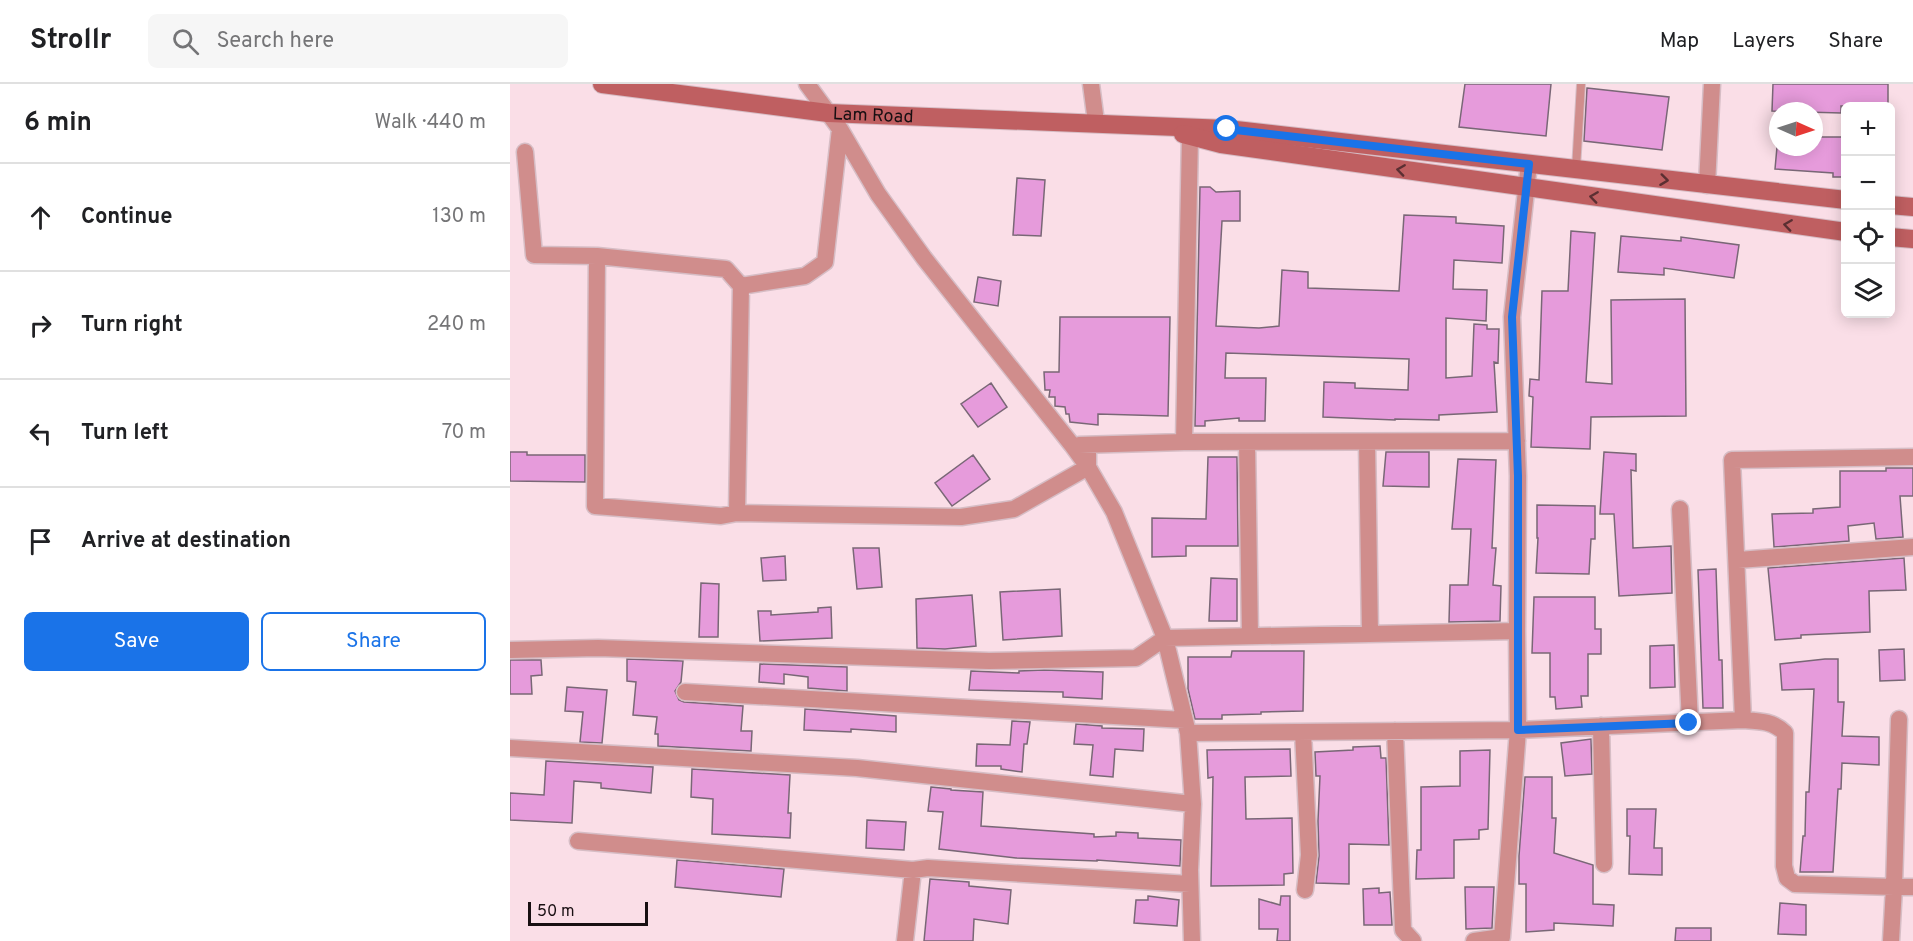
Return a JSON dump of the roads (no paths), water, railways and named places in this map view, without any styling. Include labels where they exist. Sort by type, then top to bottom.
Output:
[{"type":"main road","name":"Lam Road","points":[[602,84],[828,113],[1147,124]]},
{"type":"main road","points":[[1147,124],[1227,129],[1841,200]]},
{"type":"main road","points":[[1147,124],[1221,144],[1841,231]]},
{"type":"main road","points":[[1895,205],[1913,207]]},
{"type":"main road","points":[[1895,237],[1913,239]]},
{"type":"street","points":[[807,84],[840,129],[878,194],[924,258],[1080,445],[1088,467],[1113,512],[1164,638],[1186,727],[1193,804],[1190,884],[1192,941]]},
{"type":"street","points":[[1091,84],[1096,122]]},
{"type":"street","points":[[1707,185],[1712,84]]},
{"type":"street","points":[[741,286],[805,276],[825,262],[840,129]]},
{"type":"street","points":[[1184,442],[1190,136]]},
{"type":"street","points":[[525,152],[534,255],[597,256],[726,269],[741,286],[737,513]]},
{"type":"street","points":[[1474,941],[1502,937],[1518,730],[1517,441],[1512,317],[1529,164]]},
{"type":"street","points":[[597,256],[595,506],[721,516],[737,513],[962,517],[1014,509],[1088,467]]},
{"type":"street","points":[[1080,445],[1184,442],[1517,441]]},
{"type":"street","points":[[1247,442],[1250,636]]},
{"type":"street","points":[[1367,442],[1370,634]]},
{"type":"street","points":[[1743,720],[1732,460],[1913,457]]},
{"type":"street","points":[[1680,509],[1689,723]]},
{"type":"street","points":[[1738,560],[1913,547]]},
{"type":"street","points":[[510,650],[598,648],[989,661],[1136,658],[1164,638],[1516,631]]},
{"type":"street","points":[[685,692],[1186,727],[1303,732],[1518,730],[1743,720],[1767,722],[1778,725],[1785,733],[1784,866],[1787,878],[1795,884],[1913,887]]},
{"type":"street","points":[[1890,941],[1894,887],[1899,719]]},
{"type":"street","points":[[1601,726],[1604,864]]},
{"type":"street","points":[[1395,731],[1403,930],[1413,941]]},
{"type":"street","points":[[1303,732],[1309,855],[1305,890]]},
{"type":"street","points":[[510,748],[857,768],[1193,804]]},
{"type":"street","points":[[578,841],[913,870],[928,868],[1190,884]]},
{"type":"street","points":[[905,941],[913,870]]},
{"type":"lane","points":[[1576,170],[1581,84]]}]
